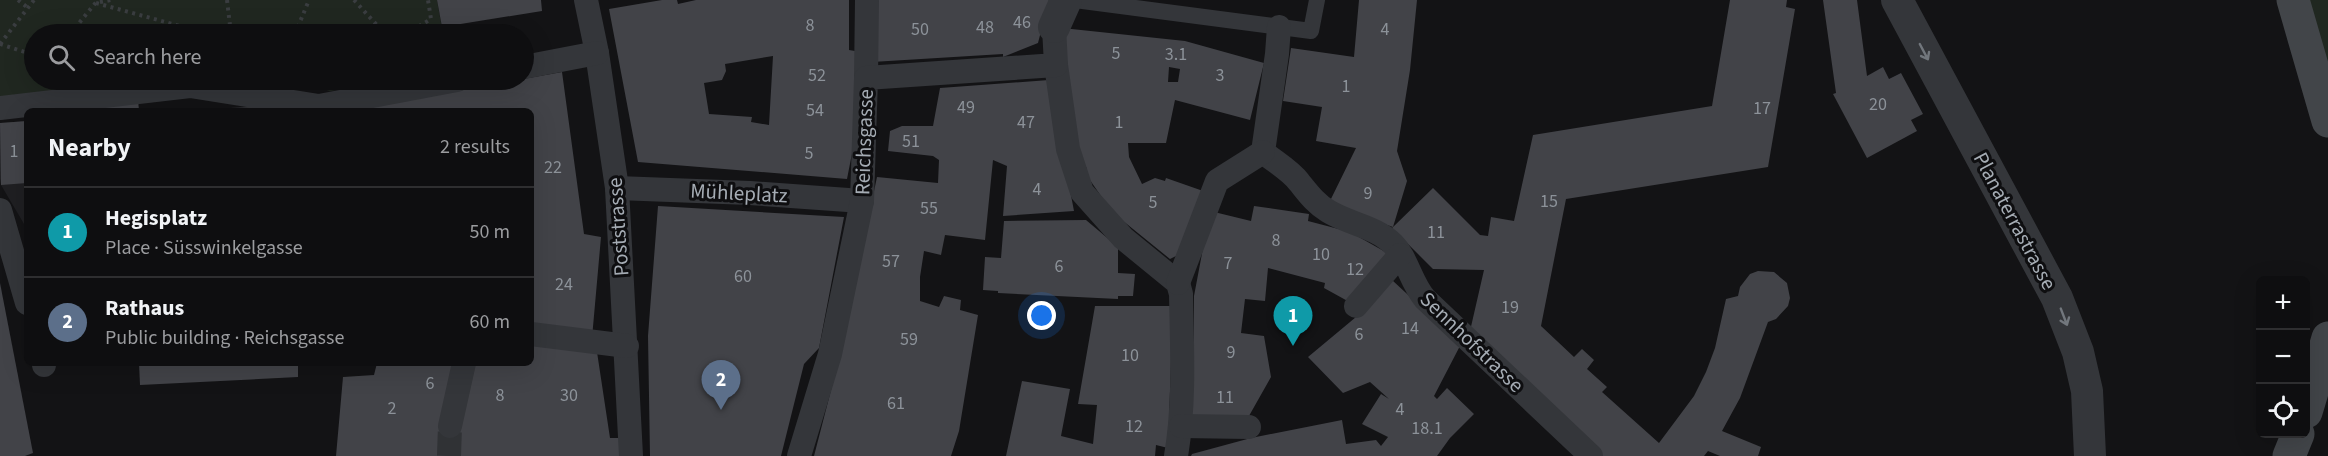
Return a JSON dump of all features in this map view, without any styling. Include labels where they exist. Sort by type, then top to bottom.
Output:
[{"type":"main road","points":[[2293,0],[2328,121]]},
{"type":"main road","points":[[2310,399],[2328,338]]},
{"type":"main road","points":[[2289,456],[2296,438]]},
{"type":"street","name":"Poststrasse","points":[[586,0],[597,53],[617,188],[631,456]]},
{"type":"street","points":[[866,78],[867,0]]},
{"type":"street","name":"Planaterrastrasse","points":[[1897,0],[2057,298],[2078,352],[2087,391],[2090,456]]},
{"type":"street","points":[[1060,13],[1056,65],[1068,149],[1082,192],[1123,238],[1178,283],[1182,294],[1181,426],[1176,456]]},
{"type":"street","points":[[1178,283],[1217,182],[1263,153],[1279,27]]},
{"type":"street","points":[[534,65],[597,53]]},
{"type":"street","name":"Reichsgasse","points":[[799,456],[830,354],[862,201],[866,78],[1056,65]]},
{"type":"street","points":[[0,108],[155,90]]},
{"type":"street","points":[[213,90],[319,108],[408,90]]},
{"type":"street","name":"Sennhofstrasse","points":[[1263,153],[1298,180],[1316,202],[1343,219],[1379,233],[1395,246],[1414,285],[1425,299],[1590,456]]},
{"type":"street","name":"Mühleplatz","points":[[617,188],[750,193],[862,201]]},
{"type":"street","points":[[0,210],[24,293]]},
{"type":"street","points":[[1356,306],[1400,255]]},
{"type":"street","points":[[534,334],[627,346]]},
{"type":"street","points":[[450,426],[463,366]]},
{"type":"street","points":[[1181,426],[1249,427]]},
{"type":"lane","points":[[1076,0],[1311,31],[1317,0]]},
{"type":"path","points":[[18,0],[28,8]]},
{"type":"path","points":[[24,52],[0,44],[34,0]]},
{"type":"path","points":[[78,24],[97,1],[111,0]]},
{"type":"path","points":[[227,0],[230,24]]},
{"type":"path","points":[[299,24],[309,0]]},
{"type":"path","points":[[354,0],[376,24]]},
{"type":"path","points":[[423,24],[431,19],[428,0]]},
{"type":"path","points":[[97,1],[175,24]]},
{"type":"shaded area","points":[[0,0],[437,0],[441,24],[24,24],[24,90],[92,90],[0,101]]},
{"type":"shaded area","points":[[2293,0],[2328,0],[2328,121]]},
{"type":"shaded area","points":[[24,121],[24,224],[1,185],[0,123]]},
{"type":"building","points":[[437,0],[541,0],[542,11],[461,24],[441,24]]},
{"type":"building","points":[[662,0],[677,0],[678,4],[696,0],[849,0],[849,50],[861,52],[856,133],[847,179],[638,162],[609,9]],"holes":[[[773,56],[769,125],[751,122],[752,117],[709,114],[704,83],[722,80],[726,71],[725,64]]]},
{"type":"building","points":[[872,0],[1049,0],[1038,43],[1003,57],[1003,54],[872,62]]},
{"type":"building","points":[[1359,0],[1417,0],[1410,70],[1397,151],[1407,181],[1393,227],[1328,205],[1356,148],[1316,141],[1322,107],[1283,101],[1291,48],[1354,57]]},
{"type":"building","points":[[1730,0],[1787,0],[1786,7],[1795,9],[1768,167],[1566,199],[1541,326],[1574,357],[1582,349],[1594,360],[1587,369],[1607,387],[1602,392],[1659,443],[1694,396],[1706,372],[1715,348],[1726,299],[1738,296],[1740,287],[1750,274],[1758,271],[1774,272],[1787,283],[1790,298],[1788,306],[1776,319],[1768,322],[1740,398],[1722,431],[1761,447],[1758,456],[1720,456],[1708,451],[1704,456],[1600,456],[1470,331],[1484,270],[1433,269],[1392,228],[1433,188],[1480,235],[1488,236],[1491,217],[1514,221],[1533,135],[1712,106]]},
{"type":"building","points":[[1823,0],[1857,0],[1867,76],[1883,67],[1889,79],[1901,73],[1923,114],[1911,120],[1917,131],[1867,158],[1833,94],[1836,93]]},
{"type":"building","points":[[1062,28],[1185,41],[1264,63],[1250,120],[1175,100],[1166,143],[1128,143],[1129,157],[1142,184],[1155,178],[1165,181],[1166,178],[1206,192],[1182,253],[1170,259],[1112,212],[1083,170],[1087,169],[1074,143]],"holes":[[[1169,67],[1180,69],[1178,82],[1168,82]]]},
{"type":"building","points":[[562,72],[584,234],[601,237],[592,338],[534,331],[534,108],[364,108],[463,90],[534,90],[534,77]]},
{"type":"building","points":[[1049,80],[1074,211],[1003,216],[1007,166],[993,160],[985,240],[945,235],[941,255],[924,251],[920,277],[920,301],[939,307],[944,296],[961,300],[960,310],[978,315],[959,431],[951,456],[814,456],[838,363],[877,177],[938,183],[939,160],[933,156],[888,151],[890,131],[902,126],[933,126],[940,88]]},
{"type":"building","points":[[138,99],[139,108],[97,108],[96,103]]},
{"type":"building","points":[[280,106],[280,108],[229,108]]},
{"type":"building","points":[[24,121],[24,183],[1,185],[0,123]]},
{"type":"building","points":[[658,206],[844,217],[819,348],[804,364],[781,456],[650,456],[648,336]]},
{"type":"building","points":[[1254,206],[1309,214],[1308,221],[1350,232],[1389,254],[1353,304],[1324,288],[1325,283],[1268,268],[1265,301],[1245,299],[1241,333],[1264,336],[1271,377],[1245,423],[1187,417],[1194,368],[1194,296],[1210,211],[1251,221]]},
{"type":"building","points":[[1086,220],[1118,247],[1118,273],[1135,274],[1133,296],[1118,296],[1118,299],[998,293],[998,291],[983,290],[985,257],[1001,258],[1004,221]]},
{"type":"building","points":[[1392,280],[1461,344],[1434,396],[1437,399],[1447,388],[1474,414],[1450,438],[1437,456],[1191,456],[1251,438],[1342,420],[1346,444],[1376,440],[1381,446],[1388,437],[1362,424],[1381,394],[1389,399],[1370,382],[1343,393],[1308,357],[1362,312]]},
{"type":"building","points":[[0,283],[33,453],[25,456],[0,456]]},
{"type":"building","points":[[1095,306],[1173,306],[1168,448],[1156,445],[1155,456],[1006,456],[1022,381],[1070,389],[1061,436],[1093,444],[1097,405],[1078,404]]},
{"type":"building","points":[[534,344],[597,352],[610,438],[620,438],[619,456],[336,456],[343,377],[374,375],[376,366],[534,366]]},
{"type":"building","points":[[139,366],[298,366],[298,377],[140,385]]},
{"type":"tunnel","points":[[449,456],[450,426]]},
{"type":"place","name":"Hegisplatz","points":[[1293,346]]},
{"type":"place","name":"Rathaus","points":[[721,410]]}]
